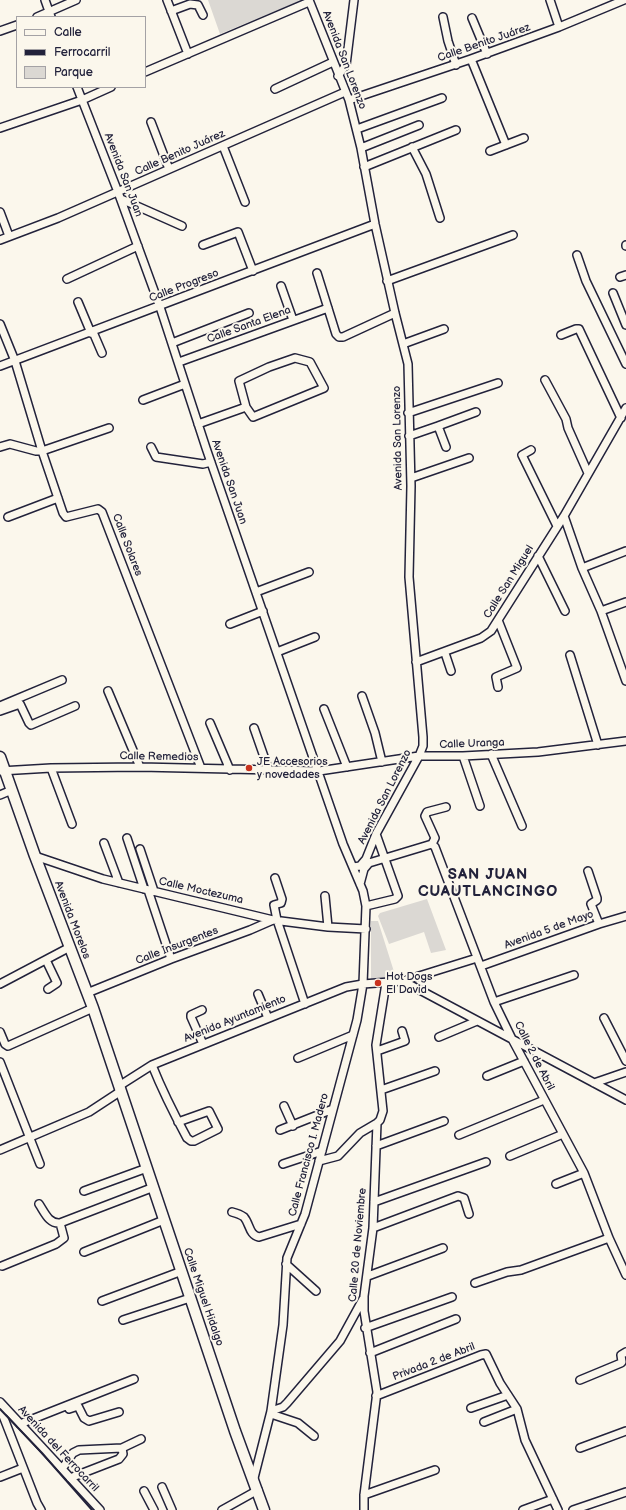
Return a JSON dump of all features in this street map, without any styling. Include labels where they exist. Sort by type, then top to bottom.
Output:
[{"type":"street","points":[[45,0],[50,14],[76,0]]},
{"type":"street","points":[[167,0],[188,54]]},
{"type":"street","points":[[338,76],[346,65],[354,0]]},
{"type":"street","points":[[550,0],[559,28]]},
{"type":"street","name":"Calle Benito Juárez","points":[[349,100],[487,54],[559,28],[624,0]]},
{"type":"street","points":[[146,72],[309,1]]},
{"type":"street","name":"Avenida San Lorenzo","points":[[309,1],[338,76],[349,100],[361,148],[394,313],[408,364],[408,413],[411,478],[409,577],[423,737],[419,756],[376,834],[363,863],[360,866],[353,867]]},
{"type":"street","points":[[171,11],[190,4],[198,5],[203,15]]},
{"type":"street","points":[[443,17],[448,41],[456,64]]},
{"type":"street","points":[[472,18],[487,54]]},
{"type":"street","points":[[0,31],[16,25]]},
{"type":"street","points":[[471,59],[506,145]]},
{"type":"street","points":[[275,89],[333,62]]},
{"type":"street","name":"Avenida San Juan","points":[[77,88],[160,307],[210,462],[319,771],[343,844],[360,884]]},
{"type":"street","points":[[0,128],[82,100],[110,88]]},
{"type":"street","name":"Calle Benito Juárez","points":[[0,240],[119,195],[169,169],[345,92]]},
{"type":"street","points":[[356,129],[442,98]]},
{"type":"street","points":[[151,122],[169,169]]},
{"type":"street","points":[[361,148],[419,125]]},
{"type":"street","points":[[364,167],[456,130]]},
{"type":"street","points":[[490,151],[524,138]]},
{"type":"street","points":[[223,146],[245,202]]},
{"type":"street","points":[[412,147],[426,174],[440,218]]},
{"type":"street","points":[[119,195],[182,226]]},
{"type":"street","points":[[0,212],[9,236]]},
{"type":"street","name":"Calle Progreso","points":[[0,366],[160,307],[375,224]]},
{"type":"street","points":[[202,246],[238,232],[253,271]]},
{"type":"street","points":[[387,281],[513,235]]},
{"type":"street","points":[[67,279],[138,246]]},
{"type":"street","points":[[577,255],[586,281],[626,364]]},
{"type":"street","points":[[317,273],[336,334],[339,337],[343,337],[394,313]]},
{"type":"street","points":[[281,286],[293,320]]},
{"type":"street","points":[[613,293],[626,325]]},
{"type":"street","points":[[78,302],[102,353]]},
{"type":"street","name":"Calle Santa Elena","points":[[178,362],[328,308]]},
{"type":"street","points":[[172,342],[249,313]]},
{"type":"street","name":"Calle Solares","points":[[0,324],[15,361],[62,513],[66,517],[98,509],[102,512],[201,768]]},
{"type":"street","points":[[403,344],[444,329]]},
{"type":"street","points":[[561,335],[579,329],[621,418]]},
{"type":"street","points":[[295,358],[310,362],[324,388],[253,417],[246,407],[239,381],[269,367],[295,358]]},
{"type":"street","points":[[545,380],[566,419],[568,428],[588,473]]},
{"type":"street","points":[[408,413],[498,383]]},
{"type":"street","points":[[143,400],[185,384]]},
{"type":"street","points":[[198,424],[246,407]]},
{"type":"street","name":"Calle San Miguel","points":[[416,662],[445,653],[481,638],[491,631],[564,516],[626,408]]},
{"type":"street","points":[[409,436],[476,412]]},
{"type":"street","points":[[438,426],[446,447]]},
{"type":"street","points":[[0,448],[10,444],[36,451],[42,451],[109,428]]},
{"type":"street","points":[[151,447],[156,457],[203,464],[210,462]]},
{"type":"street","points":[[531,450],[522,455],[557,526]]},
{"type":"street","points":[[411,478],[469,458]]},
{"type":"street","points":[[8,517],[58,498]]},
{"type":"street","points":[[564,516],[582,568],[623,664],[626,681]]},
{"type":"street","points":[[582,568],[626,551]]},
{"type":"street","points":[[538,556],[565,611]]},
{"type":"street","points":[[256,592],[309,572]]},
{"type":"street","points":[[601,611],[626,602]]},
{"type":"street","points":[[230,624],[262,611]]},
{"type":"street","points":[[498,620],[517,668],[496,677],[498,686]]},
{"type":"street","points":[[277,652],[315,637]]},
{"type":"street","points":[[445,653],[451,671]]},
{"type":"street","points":[[570,655],[598,745]]},
{"type":"street","points":[[0,706],[62,680]]},
{"type":"street","points":[[108,691],[140,768]]},
{"type":"street","points":[[362,696],[375,733],[382,762]]},
{"type":"street","points":[[0,711],[20,704],[31,725],[75,706]]},
{"type":"street","points":[[324,709],[347,767]]},
{"type":"street","points":[[210,723],[230,770]]},
{"type":"street","points":[[254,728],[269,771]]},
{"type":"street","name":"Calle Uranga","points":[[319,771],[419,756],[463,756],[538,752],[626,741]]},
{"type":"street","points":[[491,754],[522,826]]},
{"type":"street","points":[[463,756],[480,806]]},
{"type":"street","name":"Avenida Morelos","points":[[0,757],[2,771],[12,790],[35,856],[87,993],[120,1089]]},
{"type":"street","points":[[51,768],[72,824]]},
{"type":"street","name":"Calle Remedios","points":[[2,771],[51,768],[201,768],[269,771],[319,771]]},
{"type":"street","points":[[0,795],[12,790]]},
{"type":"street","name":"Calle 2 de Abril","points":[[446,806],[427,812],[425,816],[435,838],[432,844],[435,847],[494,1002],[544,1100],[584,1173],[609,1238],[626,1274]]},
{"type":"street","points":[[366,906],[395,899],[398,896],[376,834]]},
{"type":"street","points":[[127,838],[148,890],[171,959]]},
{"type":"street","points":[[104,843],[119,883]]},
{"type":"street","points":[[360,884],[364,869],[369,863],[432,844]]},
{"type":"street","points":[[140,849],[148,890]]},
{"type":"street","name":"Calle Moctezuma","points":[[35,856],[119,883],[275,920],[328,927],[366,929]]},
{"type":"street","points":[[588,871],[597,898],[591,904],[599,924]]},
{"type":"street","points":[[275,878],[282,900],[281,903],[274,905],[275,920],[304,1004]]},
{"type":"street","name":"Calle Francisco I. Madero","points":[[254,1478],[271,1413],[283,1325],[286,1264],[290,1249],[301,1224],[357,1020],[363,984],[366,929],[366,906],[360,884]]},
{"type":"street","points":[[325,896],[328,927]]},
{"type":"street","name":"Avenida 5 de Mayo","points":[[481,966],[599,924],[626,916]]},
{"type":"street","name":"Calle Insurgentes","points":[[87,993],[171,959],[275,920]]},
{"type":"street","points":[[0,984],[70,947]]},
{"type":"street","name":"Avenida Ayuntamiento","points":[[0,1150],[89,1112],[152,1065],[203,1044],[346,987],[363,984],[403,981],[477,958]]},
{"type":"street","points":[[46,960],[57,983],[48,989]]},
{"type":"street","points":[[494,1002],[574,975]]},
{"type":"street","points":[[403,981],[626,1100]]},
{"type":"street","name":"Calle 20 de Noviembre","points":[[364,1510],[364,1495],[376,1396],[365,1328],[364,1296],[368,1276],[373,1228],[377,1123],[380,1120],[383,1111],[377,1051],[377,1032],[386,983]]},
{"type":"street","points":[[258,994],[268,1018]]},
{"type":"street","points":[[0,1032],[5,1044],[8,1046],[92,1008]]},
{"type":"street","points":[[202,1010],[191,1017],[203,1044]]},
{"type":"street","points":[[604,1018],[626,1061]]},
{"type":"street","points":[[439,1037],[477,1021]]},
{"type":"street","points":[[377,1051],[405,1041],[402,1031]]},
{"type":"street","points":[[298,1058],[352,1035]]},
{"type":"street","points":[[487,1076],[524,1061]]},
{"type":"street","points":[[0,1062],[40,1164]]},
{"type":"street","points":[[152,1065],[165,1097],[178,1122],[187,1138],[194,1141],[218,1128],[209,1111],[178,1122]]},
{"type":"street","points":[[381,1090],[435,1071]]},
{"type":"street","points":[[594,1083],[626,1072]]},
{"type":"street","name":"Calle Miguel Hidalgo","points":[[120,1089],[235,1431],[254,1478],[264,1510]]},
{"type":"street","points":[[459,1135],[544,1100]]},
{"type":"street","points":[[284,1106],[293,1126]]},
{"type":"street","points":[[280,1130],[333,1109]]},
{"type":"street","points":[[376,1146],[444,1121]]},
{"type":"street","points":[[319,1161],[338,1156],[360,1133],[377,1123]]},
{"type":"street","points":[[510,1156],[563,1134]]},
{"type":"street","points":[[283,1164],[322,1150]]},
{"type":"street","points":[[374,1202],[486,1162]]},
{"type":"street","points":[[84,1191],[147,1168]]},
{"type":"street","points":[[556,1184],[584,1173]]},
{"type":"street","points":[[39,1204],[49,1220],[54,1223],[60,1223],[154,1187]]},
{"type":"street","points":[[373,1228],[458,1196],[464,1198],[470,1214]]},
{"type":"street","points":[[232,1212],[240,1214],[245,1219],[252,1234],[259,1237],[301,1224]]},
{"type":"street","points":[[84,1252],[164,1220]]},
{"type":"street","points":[[2,1266],[56,1244],[64,1238],[60,1223]]},
{"type":"street","points":[[475,1283],[507,1272],[521,1270],[609,1238]]},
{"type":"street","points":[[368,1276],[443,1248]]},
{"type":"street","points":[[286,1264],[316,1291]]},
{"type":"street","points":[[102,1301],[182,1271]]},
{"type":"street","points":[[271,1413],[288,1403],[336,1347],[364,1296]]},
{"type":"street","points":[[365,1328],[452,1297]]},
{"type":"street","points":[[123,1320],[190,1298]]},
{"type":"street","points":[[370,1353],[456,1319]]},
{"type":"street","points":[[580,1380],[621,1363],[621,1355],[626,1352]]},
{"type":"street","name":"Privada 2 de Abril","points":[[376,1396],[486,1354],[517,1409],[525,1440],[558,1510]]},
{"type":"street","points":[[22,1426],[134,1379]]},
{"type":"street","points":[[471,1408],[508,1395]]},
{"type":"street","name":"Avenida del Ferrocarril","points":[[0,1402],[100,1510]]},
{"type":"street","points":[[22,1426],[76,1406],[79,1407],[84,1418],[89,1421],[119,1412]]},
{"type":"street","points":[[0,1408],[41,1510]]},
{"type":"street","points":[[484,1422],[517,1409]]},
{"type":"street","points":[[271,1413],[298,1423],[314,1436]]},
{"type":"street","points":[[580,1448],[626,1431]]},
{"type":"street","points":[[62,1469],[73,1453],[79,1450],[122,1448],[141,1439]]},
{"type":"street","points":[[70,1478],[119,1459],[123,1454],[122,1448]]},
{"type":"street","points":[[0,1477],[23,1468]]},
{"type":"street","points":[[364,1495],[435,1470]]},
{"type":"street","points":[[162,1486],[172,1510]]},
{"type":"street","points":[[222,1510],[258,1490]]},
{"type":"street","points":[[144,1491],[154,1510]]},
{"type":"street","points":[[573,1510],[626,1492]]},
{"type":"street","points":[[523,1510],[553,1499]]},
{"type":"green space","points":[[208,0],[302,0],[220,34]]},
{"type":"green space","points":[[427,899],[446,950],[431,953],[424,932],[389,944],[378,916],[380,913]]},
{"type":"green space","points":[[371,921],[378,921],[396,978],[371,979]]},
{"type":"railway","points":[[0,1409],[42,1453],[92,1510]]},
{"type":"place","name":"JE Accesorios y novedades","points":[[249,768]]},
{"type":"place","name":"Hot Dogs El David","points":[[378,983]]},
{"type":"district","name":"SAN JUAN CUAUTLANCINGO","points":[[488,884]]}]
